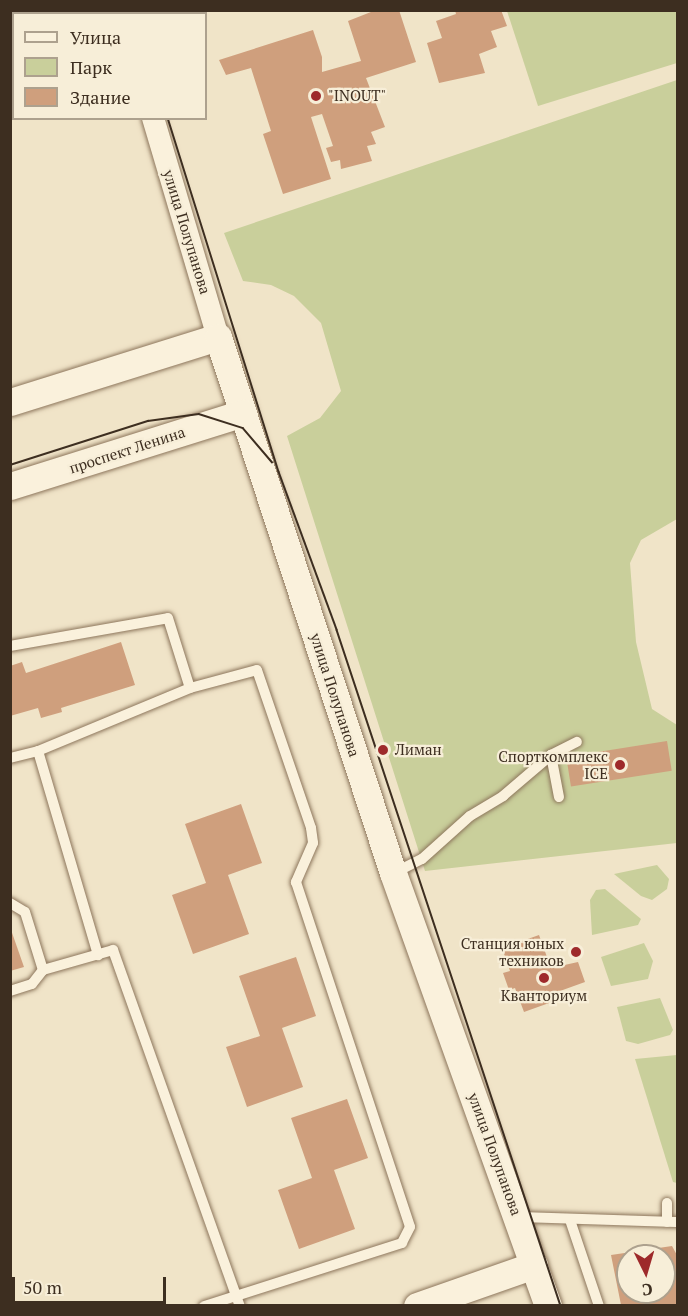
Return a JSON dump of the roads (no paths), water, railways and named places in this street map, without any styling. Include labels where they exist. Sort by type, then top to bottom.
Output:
[{"type":"street","name":"улица Полупанова","points":[[154,120],[218,337],[393,873],[534,1265],[539,1303]]},
{"type":"street","points":[[10,402],[218,337]]},
{"type":"street","name":"проспект Ленина","points":[[10,486],[243,413]]},
{"type":"street","points":[[417,1305],[534,1265]]},
{"type":"lane","points":[[10,646],[168,618],[190,688]]},
{"type":"lane","points":[[10,758],[39,751],[190,688],[257,670],[313,843],[296,882],[410,1227],[402,1243],[238,1300],[204,1305]]},
{"type":"lane","points":[[393,873],[422,859],[470,816],[503,796],[551,755],[577,742]]},
{"type":"lane","points":[[39,751],[98,955]]},
{"type":"lane","points":[[551,755],[559,797]]},
{"type":"lane","points":[[10,903],[25,912],[43,970]]},
{"type":"lane","points":[[10,991],[32,984],[43,970],[113,950],[238,1300]]},
{"type":"lane","points":[[518,1217],[672,1222],[667,1203]]},
{"type":"lane","points":[[570,1220],[599,1305]]},
{"type":"tram line","points":[[169,120],[279,472],[337,630],[561,1306]]},
{"type":"tram line","points":[[10,465],[148,421],[199,414],[243,428],[272,462]]},
{"type":"place","name":"\"INOUT\"","points":[[316,96]]},
{"type":"place","name":"Лиман","points":[[383,750]]},
{"type":"place","name":"Спорткомплекс ICE","points":[[620,765]]},
{"type":"place","name":"Станция юных техников","points":[[576,952]]},
{"type":"place","name":"Кванториум","points":[[544,978]]}]
